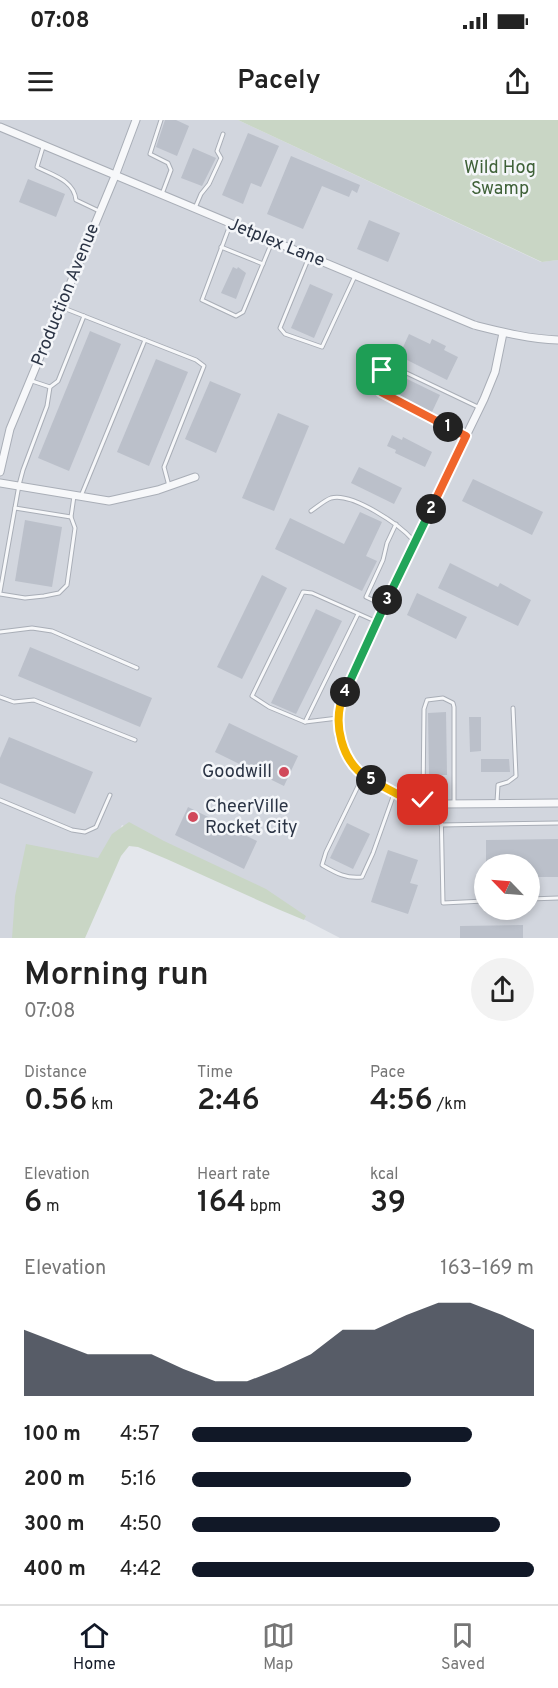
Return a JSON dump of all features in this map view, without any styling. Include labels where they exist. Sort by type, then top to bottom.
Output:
[{"type":"street","name":"Production Avenue","points":[[0,472],[10,429],[62,307],[136,120]]},
{"type":"street","name":"Jetplex Lane","points":[[0,127],[466,322],[503,333],[558,340]]},
{"type":"street","points":[[503,333],[495,372],[480,408],[414,542],[342,697],[338,718],[339,737],[349,759],[363,776],[394,792],[441,804],[558,803]]},
{"type":"street","points":[[0,483],[109,501],[195,477]]},
{"type":"lane","points":[[161,120],[150,154],[168,163],[171,170],[161,195]]},
{"type":"lane","points":[[194,209],[209,184],[220,158],[217,151],[223,134]]},
{"type":"lane","points":[[44,146],[37,166],[70,184],[76,200],[100,212]]},
{"type":"lane","points":[[230,224],[202,300],[236,316],[243,312],[272,242]]},
{"type":"lane","points":[[221,247],[263,264]]},
{"type":"lane","points":[[309,257],[280,328],[285,334],[322,347],[355,276]]},
{"type":"lane","points":[[62,307],[196,360],[204,366],[164,467],[169,486]]},
{"type":"lane","points":[[84,316],[58,381],[50,387],[47,406],[23,470],[0,593],[25,598],[44,596],[59,593],[67,585],[75,528],[70,517],[145,340]]},
{"type":"lane","points":[[466,436],[381,392],[376,386],[377,377],[382,370],[394,367],[480,408]]},
{"type":"lane","points":[[31,381],[50,387]]},
{"type":"lane","points":[[311,511],[332,498],[345,499],[386,516],[414,542]]},
{"type":"lane","points":[[15,508],[70,517]]},
{"type":"lane","points":[[385,606],[366,597],[396,524]]},
{"type":"lane","points":[[338,718],[305,722],[269,707],[252,696],[303,592],[312,593],[377,622]]},
{"type":"lane","points":[[305,722],[358,614]]},
{"type":"lane","points":[[0,632],[32,628],[52,630],[137,668]]},
{"type":"lane","points":[[0,697],[14,702],[34,700],[135,740]]},
{"type":"lane","points":[[423,800],[424,710],[427,700],[443,699],[453,703],[454,804]]},
{"type":"lane","points":[[497,804],[498,785],[516,776],[513,708]]},
{"type":"lane","points":[[363,776],[326,852],[322,865],[339,875],[352,878],[362,877],[373,854],[394,792]]},
{"type":"lane","points":[[0,800],[72,830],[85,832],[96,827],[110,795]]},
{"type":"lane","points":[[441,804],[443,903],[474,901]]},
{"type":"lane","points":[[441,825],[558,823]]},
{"type":"lane","points":[[540,899],[558,898]]},
{"type":"shaded area","points":[[0,120],[238,120],[541,262],[558,260],[558,938],[340,938],[122,825],[69,938],[0,938]]},
{"type":"green space","name":"Wild Hog Swamp","points":[[238,120],[558,120],[558,260],[542,262]]},
{"type":"green space","points":[[129,822],[266,889],[306,916],[304,920],[138,847],[129,846],[121,856],[85,938],[12,938],[15,896],[26,844],[98,858],[112,834]]},
{"type":"building","points":[[165,120],[176,120],[189,126],[177,156],[156,147]]},
{"type":"building","points":[[248,133],[279,146],[261,187],[251,183],[243,204],[222,195]]},
{"type":"building","points":[[193,148],[216,158],[202,186],[181,178]]},
{"type":"building","points":[[291,156],[360,185],[357,193],[352,190],[349,197],[322,186],[303,229],[267,214]]},
{"type":"building","points":[[28,179],[65,194],[56,217],[19,202]]},
{"type":"building","points":[[369,220],[400,233],[388,262],[357,249]]},
{"type":"building","points":[[233,267],[237,269],[238,267],[246,273],[236,299],[221,293]]},
{"type":"building","points":[[310,284],[333,294],[314,338],[291,328]]},
{"type":"building","points":[[90,331],[121,344],[69,471],[38,458]]},
{"type":"building","points":[[409,334],[430,344],[432,339],[446,346],[444,350],[458,357],[447,380],[399,356]]},
{"type":"building","points":[[156,359],[188,372],[149,466],[117,452]]},
{"type":"building","points":[[405,378],[440,395],[431,414],[396,396]]},
{"type":"building","points":[[210,381],[241,394],[216,453],[185,439]]},
{"type":"building","points":[[278,413],[309,426],[274,511],[242,498]]},
{"type":"building","points":[[392,435],[402,440],[403,437],[432,452],[425,467],[395,453],[396,450],[387,446]]},
{"type":"building","points":[[359,467],[402,488],[394,504],[351,483]]},
{"type":"building","points":[[473,479],[543,512],[532,535],[462,501]]},
{"type":"building","points":[[360,512],[382,522],[366,556],[377,561],[362,591],[275,549],[290,518],[344,544]]},
{"type":"building","points":[[25,520],[62,527],[52,587],[15,581]]},
{"type":"building","points":[[450,563],[498,587],[500,583],[531,600],[518,626],[438,588]]},
{"type":"building","points":[[262,575],[287,588],[242,679],[217,667]]},
{"type":"building","points":[[417,593],[467,617],[456,639],[407,615]]},
{"type":"building","points":[[316,609],[342,621],[296,714],[271,703]]},
{"type":"building","points":[[30,647],[152,698],[140,727],[18,676]]},
{"type":"building","points":[[446,712],[447,775],[429,775],[428,713]]},
{"type":"building","points":[[469,717],[481,717],[481,751],[470,752]]},
{"type":"building","points":[[229,723],[298,756],[284,786],[215,752]]},
{"type":"building","points":[[9,737],[93,772],[75,814],[0,783],[0,758]]},
{"type":"building","points":[[481,759],[509,759],[510,772],[481,772]]},
{"type":"building","points":[[188,807],[257,841],[244,869],[175,835]]},
{"type":"building","points":[[347,823],[370,834],[353,869],[330,858]]},
{"type":"building","points":[[558,839],[558,877],[540,877],[540,854],[486,854],[486,840]]},
{"type":"building","points":[[388,850],[418,860],[410,883],[418,885],[408,914],[371,902]]},
{"type":"building","points":[[523,925],[523,938],[460,938],[460,926]]},
{"type":"place","name":"Goodwill","points":[[284,772]]},
{"type":"place","name":"CheerVille Rocket City","points":[[193,817]]},
{"type":"route","points":[[382,370],[377,377],[376,386],[381,392],[466,436],[342,697],[338,718],[339,737],[349,759],[363,776],[399,795],[423,800]]}]
